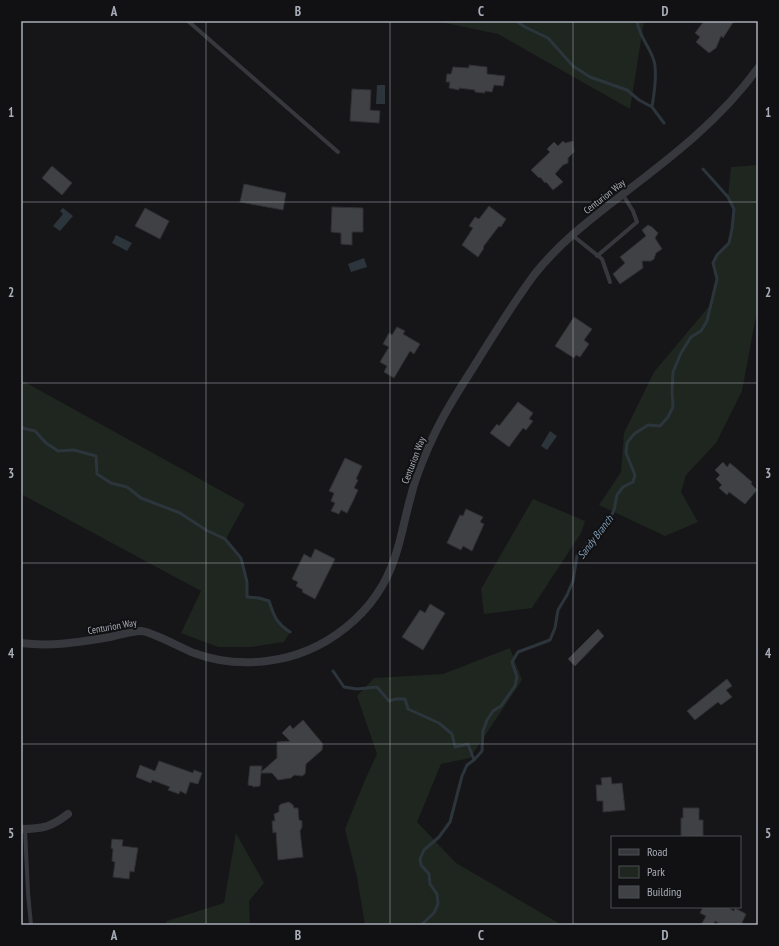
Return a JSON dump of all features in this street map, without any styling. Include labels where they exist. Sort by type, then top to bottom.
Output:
[{"type":"street","name":"Centurion Way","points":[[21,643],[78,643],[144,630],[194,653],[209,658],[229,662],[245,663],[288,658],[310,650],[328,641],[342,631],[368,606],[387,576],[395,558],[417,476],[429,445],[444,414],[523,290],[554,251],[572,235],[685,146],[706,127],[730,104],[758,68]]},
{"type":"street","points":[[23,829],[41,829],[56,823],[68,814]]},
{"type":"lane","points":[[188,21],[338,152]]},
{"type":"lane","points":[[597,256],[637,222],[633,211],[622,195]]},
{"type":"lane","points":[[572,235],[602,259],[610,282]]},
{"type":"lane","points":[[23,829],[31,925]]},
{"type":"green space","points":[[436,21],[644,21],[630,109],[498,34]]},
{"type":"green space","points":[[758,165],[758,305],[742,391],[716,443],[686,475],[681,492],[698,522],[665,536],[599,505],[621,472],[624,433],[654,372],[711,304],[717,279],[713,263],[717,255],[729,243],[732,229],[734,209],[728,197],[731,167]]},
{"type":"green space","points":[[21,380],[245,504],[226,539],[241,558],[247,582],[247,597],[269,601],[276,619],[290,632],[284,642],[251,647],[218,647],[181,633],[201,591],[21,494]]},
{"type":"green space","points":[[533,499],[585,521],[581,533],[532,608],[484,614],[481,589]]},
{"type":"green space","points":[[510,648],[522,680],[470,758],[441,764],[417,822],[456,863],[562,925],[365,925],[357,877],[345,829],[377,754],[357,696],[374,678],[443,674]]},
{"type":"green space","points":[[236,833],[264,883],[249,901],[250,925],[165,925],[167,921],[224,903]]},
{"type":"shaded area","points":[[377,85],[385,85],[385,104],[376,104]]},
{"type":"shaded area","points":[[63,208],[73,216],[60,231],[53,226],[63,214],[60,211]]},
{"type":"shaded area","points":[[116,235],[132,243],[127,251],[112,243]]},
{"type":"shaded area","points":[[364,258],[367,267],[351,272],[348,264]]},
{"type":"shaded area","points":[[550,431],[557,436],[547,450],[541,446]]},
{"type":"building","points":[[704,21],[734,21],[723,38],[721,36],[716,48],[709,53],[696,42],[700,37],[695,33]]},
{"type":"building","points":[[469,65],[487,67],[487,74],[505,76],[503,86],[494,85],[492,92],[485,91],[485,93],[475,92],[475,90],[459,88],[459,90],[449,88],[450,82],[446,82],[447,74],[451,74],[453,67],[469,68]]},
{"type":"building","points":[[352,89],[371,90],[370,110],[380,111],[379,123],[350,121]]},
{"type":"building","points":[[563,141],[565,143],[573,141],[574,152],[568,158],[568,163],[563,165],[555,174],[563,182],[553,190],[546,182],[545,183],[531,170],[550,152],[547,149],[554,142],[558,146]]},
{"type":"building","points":[[52,166],[72,183],[62,195],[42,178]]},
{"type":"building","points":[[244,184],[286,193],[283,210],[240,202]]},
{"type":"building","points":[[489,206],[506,219],[501,227],[499,226],[483,247],[484,248],[478,257],[462,245],[473,228],[469,226],[475,217],[479,219]]},
{"type":"building","points":[[332,207],[363,208],[363,232],[352,232],[352,245],[341,244],[341,233],[331,232]]},
{"type":"building","points":[[145,208],[169,221],[160,239],[135,226]]},
{"type":"building","points":[[648,225],[658,233],[655,238],[662,249],[656,253],[654,259],[651,261],[642,261],[643,268],[620,284],[613,274],[625,263],[620,257],[646,236],[642,230]]},
{"type":"building","points":[[574,317],[592,329],[584,340],[589,344],[580,357],[576,355],[574,358],[555,346]]},
{"type":"building","points":[[397,327],[405,331],[403,334],[420,344],[414,354],[410,351],[394,378],[384,372],[387,366],[380,362],[389,347],[383,344],[389,333],[392,335]]},
{"type":"building","points":[[518,402],[533,413],[529,419],[533,421],[526,430],[523,428],[509,447],[490,433],[497,424],[499,426]]},
{"type":"building","points":[[345,458],[362,466],[356,479],[358,480],[354,488],[358,490],[353,501],[347,513],[341,510],[339,514],[331,511],[335,503],[331,501],[334,493],[329,491]]},
{"type":"building","points":[[723,462],[727,467],[730,463],[752,482],[751,484],[757,490],[745,504],[729,492],[727,495],[719,488],[722,485],[716,479],[720,475],[715,470]]},
{"type":"building","points":[[466,509],[483,517],[480,522],[484,524],[472,551],[463,546],[461,550],[447,543],[460,515],[463,516]]},
{"type":"building","points":[[315,549],[335,559],[315,599],[302,592],[303,590],[296,586],[298,582],[292,579],[304,554],[311,558]]},
{"type":"building","points":[[430,604],[445,613],[423,650],[402,637],[420,610],[425,613]]},
{"type":"building","points":[[598,629],[604,636],[575,666],[568,659]]},
{"type":"building","points":[[727,679],[732,686],[726,690],[732,697],[721,705],[718,702],[695,720],[687,711]]},
{"type":"building","points":[[303,720],[323,744],[322,750],[306,764],[305,774],[302,776],[294,775],[291,778],[278,780],[272,773],[261,773],[260,786],[253,787],[248,785],[250,766],[262,766],[261,772],[277,758],[277,742],[290,741],[282,733],[290,725],[293,729]]},
{"type":"building","points":[[159,761],[193,773],[194,770],[202,773],[198,784],[190,782],[186,794],[180,791],[179,794],[168,790],[170,787],[152,780],[151,783],[136,777],[140,765],[155,771]]},
{"type":"building","points":[[611,777],[612,784],[622,783],[625,810],[603,812],[603,801],[597,801],[596,785],[602,785],[601,778]]},
{"type":"building","points":[[289,802],[294,808],[298,808],[299,820],[302,821],[300,831],[303,857],[278,860],[276,832],[273,833],[272,821],[275,821],[274,814],[279,812],[279,806]]},
{"type":"building","points":[[683,808],[699,808],[699,820],[703,820],[703,836],[681,836],[681,818],[683,818]]},
{"type":"building","points":[[112,839],[123,840],[122,846],[138,848],[134,872],[130,871],[129,879],[113,877],[115,862],[112,861]]},
{"type":"building","points":[[702,908],[729,908],[734,911],[735,908],[746,914],[741,925],[722,925],[715,921],[713,925],[701,925],[706,916],[700,913]]},
{"type":"waterway","name":"Sandy Branch","points":[[516,21],[548,38],[573,66],[590,77],[627,90],[639,100],[652,107],[664,123]]},
{"type":"waterway","points":[[637,21],[654,63],[655,82],[652,107]]},
{"type":"waterway","name":"Sandy Branch","points":[[421,925],[434,913],[438,904],[437,894],[430,884],[429,874],[421,865],[420,859],[424,850],[439,837],[450,822],[462,776],[467,765],[482,751],[483,731],[487,720],[493,711],[501,706],[515,686],[517,677],[512,662],[518,652],[550,640],[555,628],[558,610],[573,581],[577,556],[608,523],[614,510],[617,495],[623,487],[633,482],[635,475],[626,453],[627,443],[634,434],[648,425],[660,426],[668,417],[673,407],[673,372],[681,353],[691,337],[701,331],[707,321],[717,279],[713,263],[717,255],[729,243],[734,209],[728,197],[703,169]]},
{"type":"waterway","points":[[21,427],[35,431],[46,443],[58,451],[74,450],[96,456],[97,474],[111,483],[127,487],[141,498],[180,513],[206,530],[225,539],[241,558],[247,582],[247,597],[269,601],[276,619],[290,632]]},
{"type":"waterway","points":[[333,671],[344,687],[357,689],[377,687],[389,701],[405,699],[408,709],[439,723],[452,734],[455,747],[468,744],[474,760]]}]
